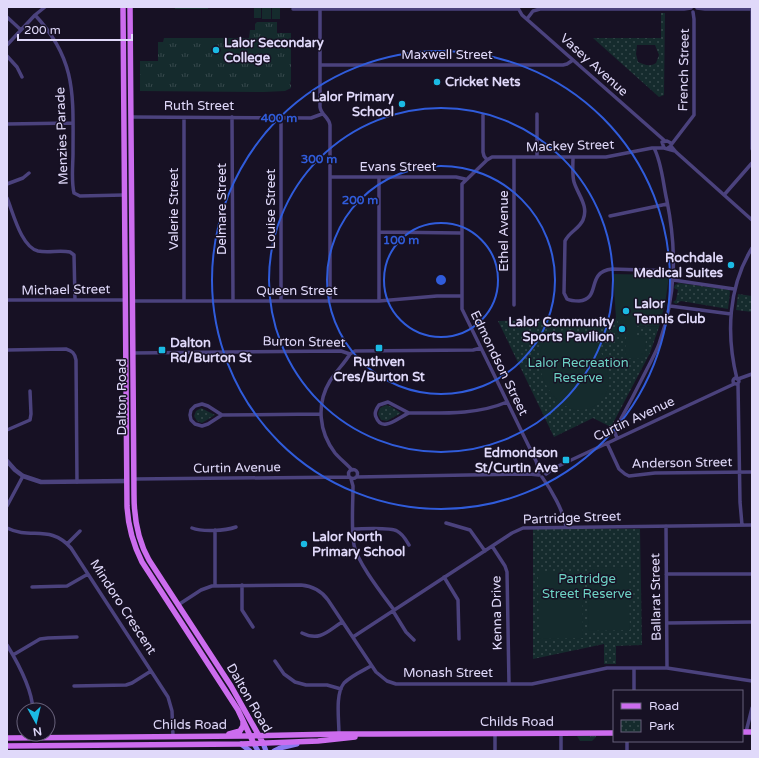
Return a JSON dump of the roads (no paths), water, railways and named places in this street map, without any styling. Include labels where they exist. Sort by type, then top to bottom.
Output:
[{"type":"main road","name":"Dalton Road","points":[[123,7],[127,513],[129,529],[134,545],[142,562],[224,689],[243,720],[258,751]]},
{"type":"main road","name":"Dalton Road","points":[[130,7],[135,517],[140,542],[149,560],[231,686],[259,735],[266,751]]},
{"type":"main road","name":"Ruth Street","points":[[124,118],[131,118]]},
{"type":"main road","name":"Burton Street","points":[[126,353],[133,353]]},
{"type":"main road","name":"Monash Street","points":[[172,609],[178,605]]},
{"type":"main road","points":[[219,736],[240,731],[243,726],[243,720]]},
{"type":"main road","name":"Childs Road","points":[[56,735],[251,736],[326,734],[339,736],[373,734],[613,733]]},
{"type":"main road","points":[[326,734],[330,740]]},
{"type":"main road","name":"Mindoro Crescent","points":[[173,736],[173,745]]},
{"type":"main road","name":"Childs Road","points":[[7,746],[254,744],[330,740],[339,736]]},
{"type":"main road","points":[[274,751],[280,748],[305,742]]},
{"type":"main road","points":[[241,744],[250,751]]},
{"type":"street","points":[[7,45],[35,15],[45,7]]},
{"type":"street","points":[[320,8],[320,106],[322,114],[329,120],[330,124],[330,301]]},
{"type":"street","points":[[293,9],[518,8]]},
{"type":"street","name":"Vasey Avenue","points":[[518,8],[527,19],[658,136],[666,145],[676,152],[752,220]]},
{"type":"street","points":[[527,19],[533,11],[540,9],[752,9],[752,149]]},
{"type":"street","name":"French Street","points":[[666,145],[676,138],[694,116],[694,9]]},
{"type":"street","name":"Menzies Parade","points":[[35,15],[56,41],[66,61],[72,91],[74,192],[80,196],[124,195]]},
{"type":"street","points":[[7,17],[21,30]]},
{"type":"street","points":[[7,56],[17,67],[22,77]]},
{"type":"street","name":"Maxwell Street","points":[[320,65],[563,65],[573,60]]},
{"type":"street","name":"Ruth Street","points":[[131,118],[311,118],[322,114]]},
{"type":"street","points":[[537,114],[537,157]]},
{"type":"street","points":[[466,179],[487,160],[483,152],[483,115]]},
{"type":"street","name":"Delmare Street","points":[[232,117],[233,301]]},
{"type":"street","name":"Valerie Street","points":[[184,118],[184,301]]},
{"type":"street","name":"Louise Street","points":[[281,118],[281,301]]},
{"type":"street","points":[[7,124],[73,123]]},
{"type":"street","points":[[659,162],[660,154],[666,145]]},
{"type":"street","name":"Mackey Street","points":[[487,160],[494,157],[606,157],[666,145]]},
{"type":"street","points":[[617,438],[615,433],[616,428],[640,384],[658,345],[670,306],[674,271],[673,239],[659,162],[654,148]]},
{"type":"street","name":"Ethel Avenue","points":[[514,157],[514,305]]},
{"type":"street","points":[[573,157],[574,181],[583,201],[585,213],[580,225],[565,241],[564,293],[566,297],[572,301],[588,298],[592,293],[596,278],[605,270],[674,271]]},
{"type":"street","points":[[724,195],[752,163]]},
{"type":"street","points":[[7,184],[23,178],[29,173]]},
{"type":"street","name":"Evans Street","points":[[330,177],[456,177],[466,179]]},
{"type":"street","points":[[379,177],[379,301]]},
{"type":"street","name":"Edmondson Street","points":[[466,179],[461,188],[462,309],[548,484],[564,518],[566,527]]},
{"type":"street","points":[[7,198],[24,240],[30,247],[38,251],[70,252],[74,255],[75,300]]},
{"type":"street","points":[[610,216],[667,204]]},
{"type":"street","points":[[379,232],[461,233]]},
{"type":"street","points":[[742,525],[739,472],[739,418],[731,314],[734,289],[743,265],[752,248]]},
{"type":"street","points":[[673,280],[734,289]]},
{"type":"street","name":"Queen Street","points":[[133,301],[379,301],[437,296],[461,296]]},
{"type":"street","name":"Michael Street","points":[[7,300],[125,300]]},
{"type":"street","points":[[670,306],[731,314]]},
{"type":"street","name":"Burton Street","points":[[133,353],[343,351],[350,354],[355,351],[473,350],[480,348]]},
{"type":"street","points":[[7,350],[66,349],[74,354],[76,360],[77,482]]},
{"type":"street","points":[[350,354],[327,385],[322,399],[320,414],[322,425],[326,439],[335,454],[346,464],[352,475],[353,529],[354,544],[357,555],[406,632],[414,640]]},
{"type":"street","name":"Curtin Avenue","points":[[134,479],[542,473],[750,375]]},
{"type":"street","points":[[7,430],[30,420],[32,414],[30,391]]},
{"type":"street","points":[[409,413],[392,403],[385,402],[378,405],[375,413],[377,420],[387,425],[409,413],[464,412],[507,402]]},
{"type":"street","points":[[222,415],[202,404],[195,406],[191,410],[190,415],[194,424],[202,426],[222,415],[320,414]]},
{"type":"street","name":"Anderson Street","points":[[607,443],[621,471],[629,476],[651,473],[752,472]]},
{"type":"street","points":[[7,461],[23,476],[31,480],[41,482],[127,481]]},
{"type":"street","points":[[7,506],[23,476]]},
{"type":"street","points":[[446,523],[470,530],[484,551]]},
{"type":"street","name":"Partridge Street","points":[[353,637],[515,531],[523,528],[752,525]]},
{"type":"street","name":"Ballarat Street","points":[[666,526],[667,668]]},
{"type":"street","points":[[192,528],[215,530],[236,527]]},
{"type":"street","name":"Mindoro Crescent","points":[[7,528],[18,532],[54,535],[67,544],[88,574],[170,702],[173,716],[173,736]]},
{"type":"street","points":[[353,529],[397,530],[409,545]]},
{"type":"street","points":[[215,530],[215,586]]},
{"type":"street","points":[[67,544],[80,531]]},
{"type":"street","name":"Kenna Drive","points":[[492,546],[505,566],[507,572],[509,684]]},
{"type":"street","points":[[32,587],[66,586],[88,574]]},
{"type":"street","points":[[666,574],[752,574]]},
{"type":"street","points":[[444,578],[458,600],[460,639]]},
{"type":"street","points":[[242,585],[242,610],[253,627]]},
{"type":"street","name":"Monash Street","points":[[178,605],[208,587],[242,585],[311,586],[325,596],[371,666],[382,678],[396,684],[534,683],[604,668],[667,668],[752,681]]},
{"type":"street","points":[[302,633],[310,637],[318,637],[342,622]]},
{"type":"street","points":[[667,623],[752,622]]},
{"type":"street","points":[[13,655],[37,640],[44,638],[77,637]]},
{"type":"street","points":[[7,645],[13,655],[30,695],[31,702]]},
{"type":"street","points":[[275,661],[284,674],[295,682],[306,685],[327,685],[341,689]]},
{"type":"street","points":[[339,736],[339,700],[341,689],[348,680],[371,666]]},
{"type":"street","points":[[634,668],[634,690]]},
{"type":"street","points":[[74,686],[126,685],[151,671]]},
{"type":"street","points":[[747,732],[752,708]]},
{"type":"street","points":[[561,733],[561,751]]},
{"type":"street","points":[[495,734],[495,751]]},
{"type":"place","name":"Lalor Secondary College","points":[[216,50]]},
{"type":"place","name":"Cricket Nets","points":[[437,82]]},
{"type":"place","name":"Lalor Primary School","points":[[402,104]]},
{"type":"place","name":"Rochdale Medical Suites","points":[[731,265]]},
{"type":"place","name":"Lalor Tennis Club","points":[[626,311]]},
{"type":"place","name":"Lalor Community Sports Pavilion","points":[[622,329]]},
{"type":"place","name":"Ruthven Cres/Burton St","points":[[379,348]]},
{"type":"place","name":"Dalton Rd/Burton St","points":[[162,350]]},
{"type":"place","name":"Edmondson St/Curtin Ave","points":[[566,460]]},
{"type":"place","name":"Lalor North Primary School","points":[[304,544]]},
{"type":"park label","name":"Lalor Recreation Reserve","points":[[578,370]]},
{"type":"park label","name":"Partridge Street Reserve","points":[[587,586]]}]
